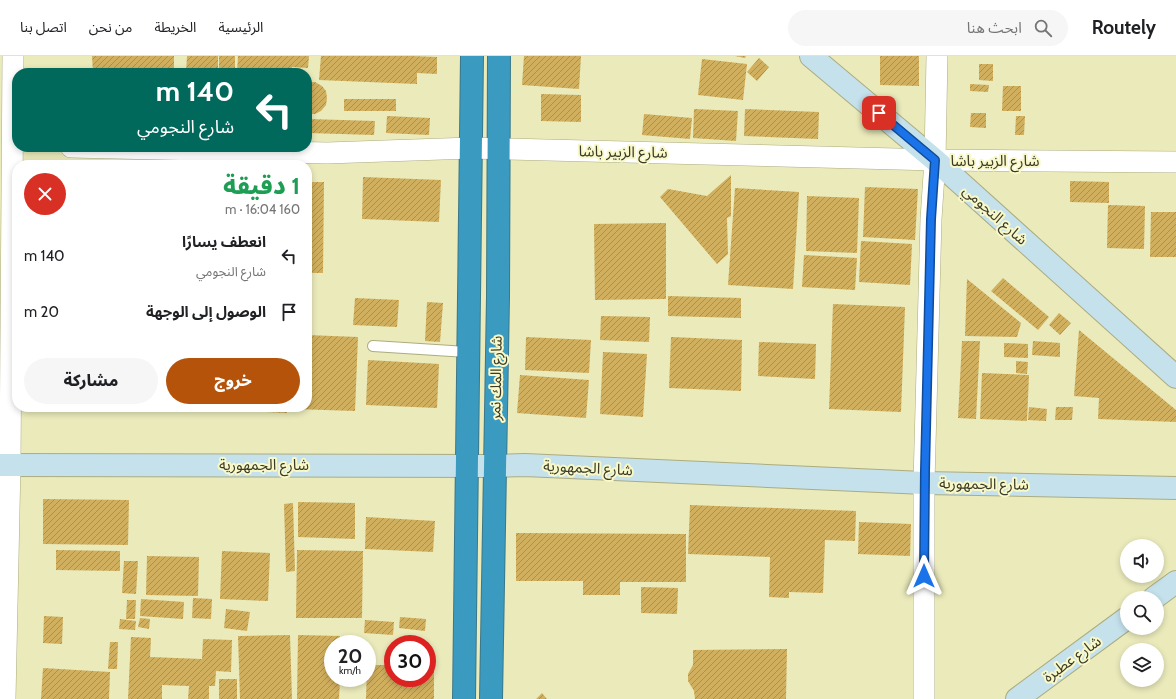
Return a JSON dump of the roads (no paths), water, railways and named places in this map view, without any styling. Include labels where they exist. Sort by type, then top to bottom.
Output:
[{"type":"highway","name":"شارع المك نمر","points":[[464,699],[472,56]]},
{"type":"highway","name":"شارع المك نمر","points":[[491,699],[498,305],[499,56]]},
{"type":"main road","name":"شارع النجومي","points":[[811,56],[935,160],[1176,377]]},
{"type":"main road","name":"شارع الجمهورية","points":[[5,465],[533,465],[924,483],[1176,488]]},
{"type":"main road","points":[[1164,591],[1176,582]]},
{"type":"main road","name":"شارع عطبرة","points":[[1017,699],[1120,623]]},
{"type":"street","points":[[13,56],[13,68]]},
{"type":"street","points":[[924,699],[924,483],[937,56]]},
{"type":"street","points":[[5,699],[5,465],[12,86]]},
{"type":"street","name":"شارع الزبير باشا","points":[[284,152],[327,153],[471,148],[935,160],[1176,162]]},
{"type":"lane","points":[[373,346],[468,352]]}]
